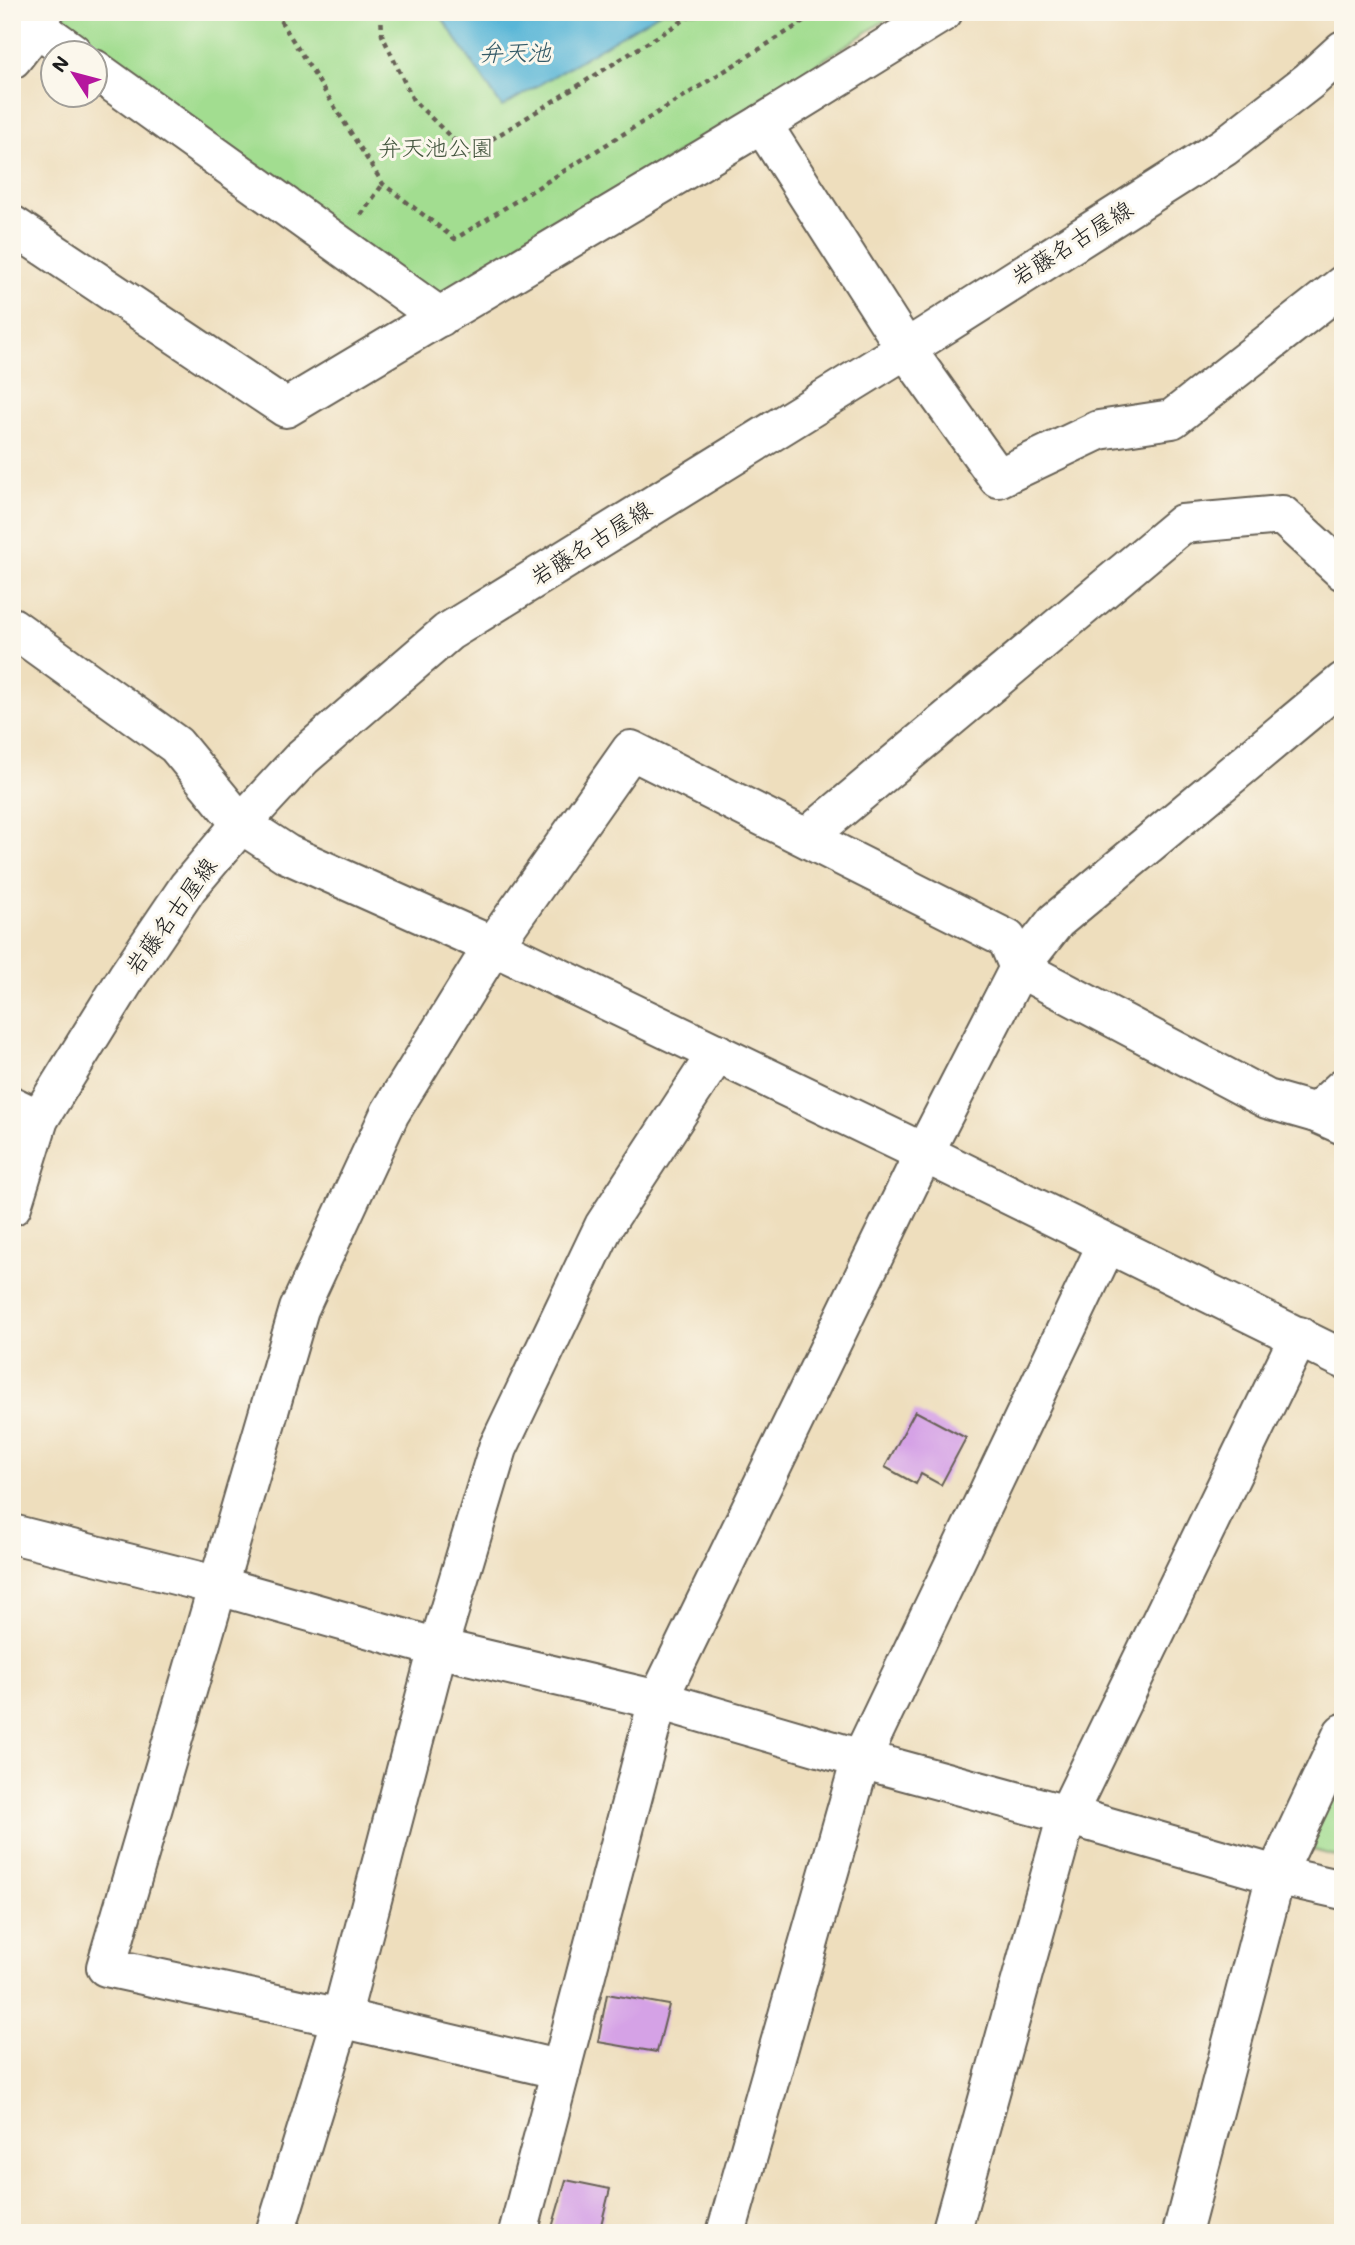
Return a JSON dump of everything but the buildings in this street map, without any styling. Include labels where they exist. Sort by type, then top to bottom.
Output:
[{"type":"street","points":[[12,225],[286,408],[762,124],[943,12]]},
{"type":"street","points":[[12,59],[40,20],[58,38]]},
{"type":"street","name":"岩藤名古屋線","points":[[12,1206],[26,1112],[127,977],[188,887],[240,824],[303,757],[448,632],[906,349],[1224,147],[1309,81],[1343,50]]},
{"type":"street","points":[[108,79],[440,317]]},
{"type":"street","points":[[762,124],[906,349],[998,478],[1099,430],[1172,419],[1343,285]]},
{"type":"street","points":[[807,837],[1181,524],[1282,515],[1343,571]]},
{"type":"street","points":[[12,627],[176,745],[240,824],[287,854],[493,946],[717,1053],[1343,1359]]},
{"type":"street","points":[[518,2233],[658,1700],[924,1153],[1019,968],[1056,921],[1343,682]]},
{"type":"street","points":[[561,2070],[341,2018],[106,1967],[299,1309],[390,1113],[493,946],[631,751],[1007,939],[1019,968],[1267,1100],[1334,1109]]},
{"type":"street","points":[[275,2233],[341,2018],[438,1648],[498,1448],[604,1226],[717,1053]]},
{"type":"street","points":[[726,2233],[861,1759],[1107,1244]]},
{"type":"street","points":[[951,2233],[1067,1815],[1299,1336]]},
{"type":"street","points":[[12,1534],[219,1586],[438,1648],[658,1700],[1276,1875],[1343,1890]]},
{"type":"street","points":[[1182,2233],[1276,1875],[1343,1734]]},
{"type":"path","points":[[275,12],[383,184],[455,239],[819,12]]},
{"type":"path","points":[[380,12],[382,35],[413,100],[468,154],[696,12]]},
{"type":"green space","name":"弁天池公園","points":[[66,12],[898,12],[432,311],[108,69],[108,38],[66,38],[58,32]]},
{"type":"green space","points":[[1343,1758],[1343,1858],[1302,1847]]},
{"type":"water","name":"弁天池","points":[[438,12],[661,12],[502,107]]}]
